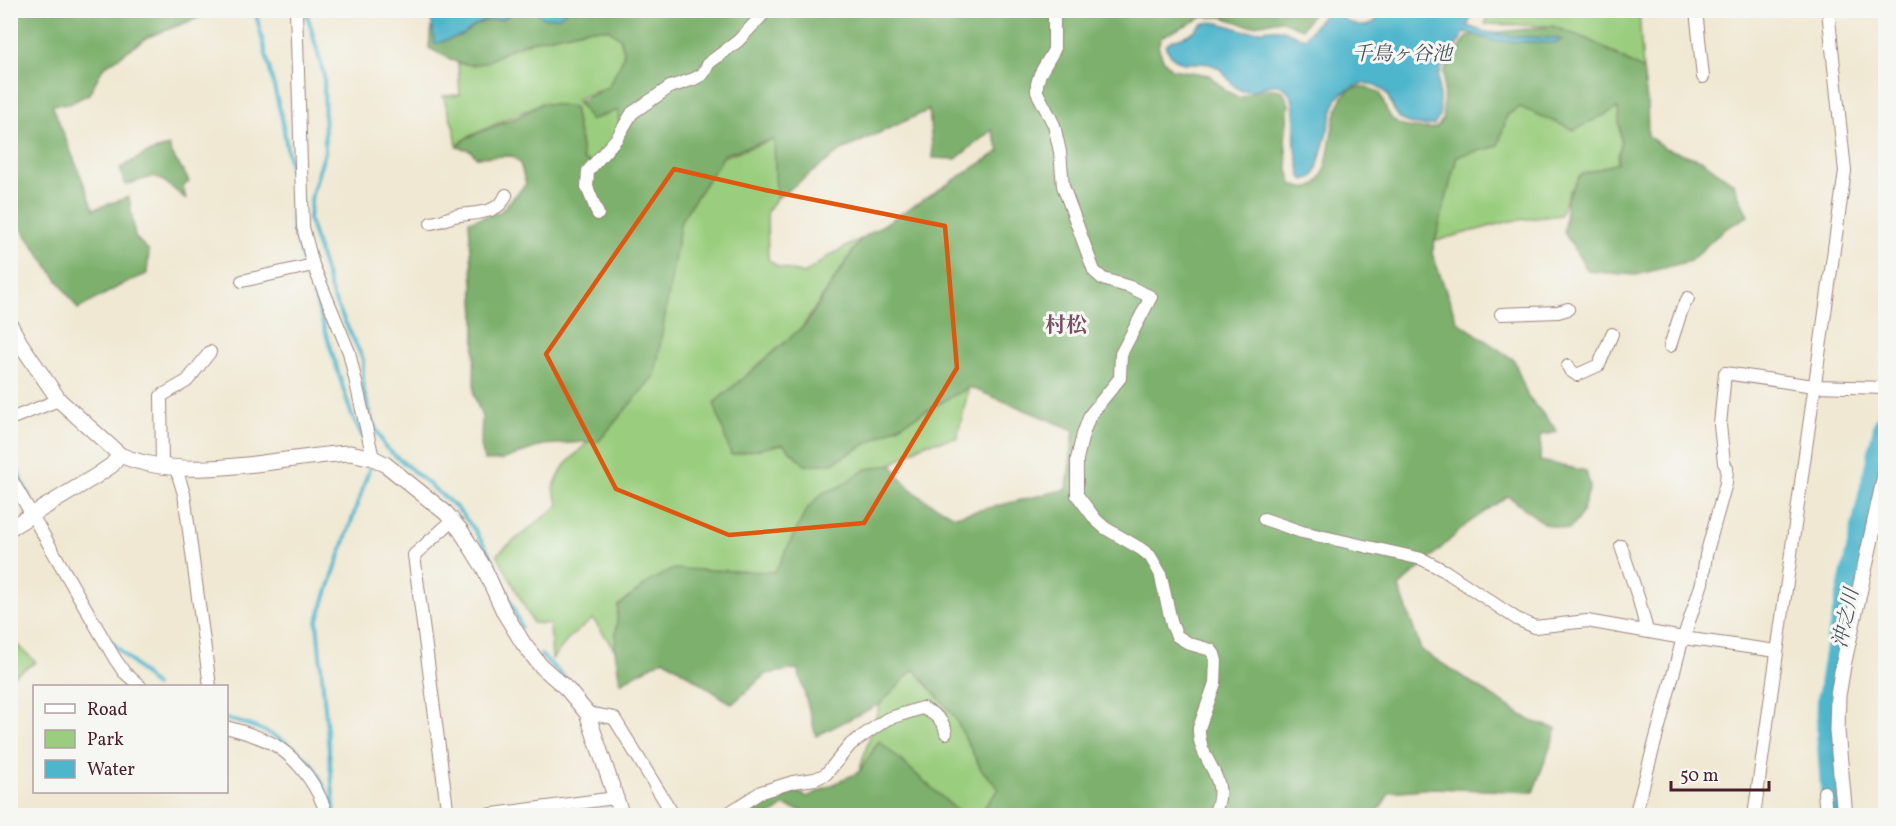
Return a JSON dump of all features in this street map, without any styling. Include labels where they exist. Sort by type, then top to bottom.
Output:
[{"type":"street","points":[[296,10],[303,226],[313,265],[349,352],[373,458]]},
{"type":"street","points":[[598,214],[587,187],[588,171],[616,138],[632,112],[669,87],[703,74],[709,63],[738,41],[767,10]]},
{"type":"street","points":[[1054,10],[1054,50],[1037,84],[1039,98],[1054,125],[1060,152],[1063,186],[1095,271],[1103,279],[1130,287],[1151,297],[1121,354],[1120,378],[1095,407],[1086,424],[1077,459],[1077,495],[1105,528],[1150,556],[1160,573],[1172,626],[1178,636],[1214,654],[1215,683],[1199,728],[1200,743],[1220,784],[1220,803],[1213,816]]},
{"type":"street","points":[[1696,10],[1702,77]]},
{"type":"street","points":[[1754,816],[1845,171],[1828,10]]},
{"type":"street","points":[[431,223],[488,210],[499,205],[506,195]]},
{"type":"street","points":[[242,281],[313,265]]},
{"type":"street","points":[[1670,346],[1688,298]]},
{"type":"street","points":[[1502,314],[1558,312],[1568,309]]},
{"type":"street","points":[[10,325],[20,344],[59,400],[120,455],[169,468],[209,468],[350,453],[373,458],[409,482],[446,513],[461,531],[484,568],[504,612],[523,643],[540,665],[567,689],[587,713],[622,816]]},
{"type":"street","points":[[1568,366],[1577,375],[1581,375],[1599,365],[1611,334]]},
{"type":"street","points":[[210,352],[187,381],[161,396],[169,468],[184,494],[210,685]]},
{"type":"street","points":[[1635,816],[1683,638],[1697,602],[1706,555],[1726,483],[1727,468],[1724,463],[1720,425],[1725,373],[1815,386],[1886,388]]},
{"type":"street","points":[[10,419],[59,400]]},
{"type":"street","points":[[10,528],[96,476],[112,465],[120,455]]},
{"type":"street","points":[[1845,816],[1837,731],[1839,696],[1843,666],[1886,471]]},
{"type":"street","points":[[10,477],[115,659],[124,672],[138,685]]},
{"type":"street","points":[[1264,519],[1302,532],[1422,559],[1445,570],[1517,619],[1535,627],[1587,621],[1683,638],[1777,651]]},
{"type":"street","points":[[448,816],[414,555],[452,521]]},
{"type":"street","points":[[1621,546],[1647,631]]},
{"type":"street","points":[[724,816],[761,792],[826,774],[851,744],[886,719],[922,708],[938,718],[945,726],[946,733]]},
{"type":"street","points":[[587,713],[614,718],[674,816]]},
{"type":"street","points":[[228,728],[274,745],[291,758],[305,773],[319,794],[327,816]]},
{"type":"street","points":[[1824,792],[1826,816]]},
{"type":"street","points":[[478,816],[615,798]]},
{"type":"highlighted area","points":[[674,169],[765,190],[945,226],[957,368],[864,523],[729,535],[616,489],[546,354]]},
{"type":"green space","points":[[522,10],[1314,11],[1302,29],[1280,20],[1250,26],[1222,17],[1203,17],[1161,37],[1158,46],[1163,59],[1171,69],[1209,75],[1226,91],[1240,98],[1261,90],[1283,91],[1289,104],[1285,140],[1288,170],[1292,184],[1310,188],[1321,178],[1336,113],[1344,95],[1358,87],[1380,93],[1388,113],[1398,124],[1410,128],[1436,128],[1443,119],[1444,71],[1468,36],[1552,26],[1592,41],[1643,70],[1648,136],[1665,148],[1701,160],[1733,183],[1748,216],[1723,230],[1690,261],[1636,275],[1588,271],[1564,232],[1567,198],[1580,175],[1617,163],[1621,141],[1618,108],[1574,130],[1520,107],[1507,115],[1498,146],[1457,156],[1432,253],[1457,321],[1514,360],[1527,395],[1558,432],[1541,435],[1540,461],[1586,471],[1590,487],[1581,515],[1569,530],[1545,524],[1508,496],[1467,524],[1399,587],[1421,650],[1531,721],[1557,729],[1533,792],[1434,788],[1390,792],[1375,816],[1297,815],[1276,807],[1272,816],[978,815],[999,789],[981,769],[954,716],[914,669],[880,704],[816,736],[798,669],[766,674],[732,704],[664,659],[620,683],[615,650],[618,606],[653,579],[674,569],[775,572],[807,509],[823,493],[839,487],[864,470],[892,464],[911,489],[927,501],[955,516],[1067,489],[1074,430],[969,387],[832,463],[805,465],[783,444],[731,455],[714,403],[806,324],[861,239],[1000,151],[992,130],[956,159],[933,158],[929,110],[842,150],[776,199],[774,139],[725,154],[681,220],[655,375],[599,441],[543,445],[502,460],[484,461],[481,444],[482,417],[474,395],[475,315],[469,221],[500,212],[526,184],[520,163],[512,156],[476,157],[470,150],[457,147],[466,138],[518,117],[542,103],[574,107],[583,159],[597,166],[613,159],[620,142],[618,110],[590,120],[579,101],[608,87],[622,61],[624,52],[620,38],[608,29],[588,29],[532,41],[508,50],[487,62],[472,65],[458,63],[429,48],[431,28],[464,29],[484,19]]},
{"type":"green space","points":[[10,11],[216,11],[148,37],[103,68],[89,94],[71,103],[52,105],[94,209],[129,197],[135,237],[149,251],[147,274],[125,283],[78,309],[14,218],[11,210]]},
{"type":"green space","points":[[1490,11],[1639,11],[1643,70],[1592,41],[1552,26],[1485,24]]},
{"type":"green space","points":[[588,29],[608,29],[620,38],[624,52],[622,61],[608,87],[576,99],[590,120],[618,110],[620,142],[614,159],[597,166],[583,159],[574,107],[542,103],[466,138],[457,147],[455,132],[443,96],[460,95],[458,63],[472,65],[487,62],[508,50],[532,41]]},
{"type":"green space","points":[[1520,107],[1574,130],[1618,107],[1621,141],[1617,164],[1570,190],[1560,215],[1511,221],[1435,241],[1457,156],[1498,146],[1507,115]]},
{"type":"green space","points":[[775,139],[776,199],[767,212],[768,259],[778,267],[804,274],[829,256],[861,239],[801,329],[714,403],[783,444],[806,465],[832,463],[969,387],[957,438],[924,444],[892,464],[864,470],[776,578],[618,606],[615,650],[593,619],[570,637],[552,659],[550,624],[533,623],[497,554],[559,505],[553,488],[564,466],[655,375],[664,310],[681,220],[719,158]]},
{"type":"green space","points":[[169,146],[189,182],[183,186],[186,199],[155,176],[125,185],[120,168],[145,154]]},
{"type":"green space","points":[[11,639],[36,662],[11,677]]},
{"type":"green space","points":[[914,668],[954,716],[981,769],[1000,789],[978,815],[962,815],[879,742],[859,772],[880,704]]},
{"type":"green space","points":[[879,741],[962,815],[805,815],[803,811],[784,806],[771,815],[737,816],[791,788],[807,797],[859,772]]},
{"type":"water","points":[[430,10],[514,11],[503,19],[485,21],[462,35],[435,44]]},
{"type":"water","points":[[567,10],[559,17],[544,18],[534,11]]},
{"type":"water","name":"千鳥ヶ谷池","points":[[1327,10],[1338,11],[1343,18],[1360,26],[1370,25],[1377,19],[1379,11],[1473,11],[1468,26],[1479,30],[1510,36],[1562,40],[1555,43],[1494,41],[1465,32],[1438,77],[1440,116],[1434,125],[1418,125],[1402,120],[1396,114],[1385,92],[1379,87],[1366,84],[1353,87],[1336,100],[1316,172],[1313,177],[1304,180],[1301,177],[1295,145],[1294,109],[1289,93],[1284,87],[1271,85],[1249,91],[1240,90],[1215,66],[1176,60],[1166,48],[1166,44],[1188,35],[1208,22],[1251,31],[1279,29],[1305,38]]},
{"type":"waterway","points":[[255,10],[282,119],[292,178],[293,229],[351,413],[363,438]]},
{"type":"waterway","points":[[306,10],[324,75],[325,152],[312,194],[309,219],[333,297],[363,359],[363,388],[372,421],[385,447],[457,508],[474,529],[492,558],[521,627]]},
{"type":"waterway","name":"沖之川","points":[[1834,816],[1828,732],[1829,698],[1838,641],[1886,423]]},
{"type":"waterway","points":[[10,453],[31,502]]},
{"type":"waterway","points":[[335,816],[317,622],[372,461]]},
{"type":"waterway","points":[[111,641],[154,685]]},
{"type":"waterway","points":[[541,655],[595,707],[610,712]]},
{"type":"waterway","points":[[228,720],[273,735],[304,756],[321,780],[333,807]]},
{"type":"district","name":"村松","points":[[1066,325]]}]
